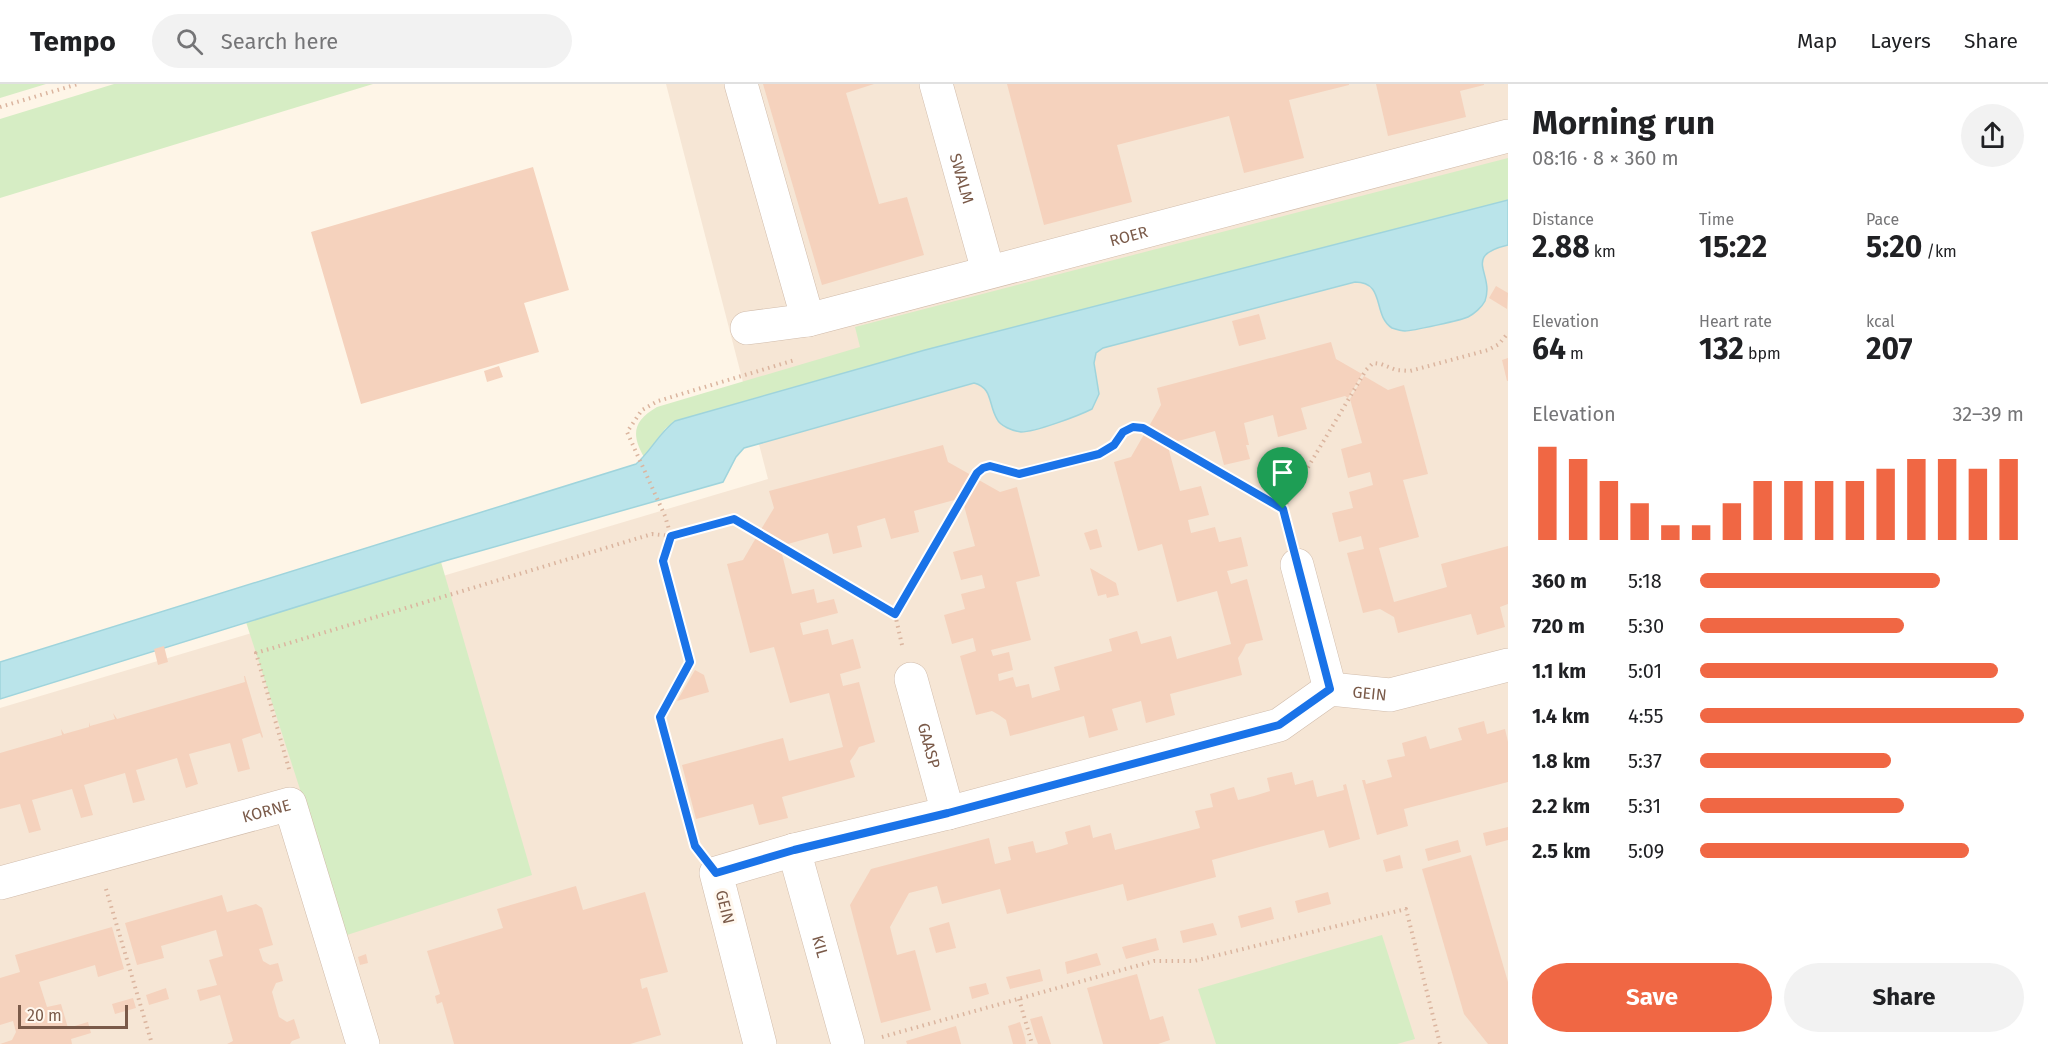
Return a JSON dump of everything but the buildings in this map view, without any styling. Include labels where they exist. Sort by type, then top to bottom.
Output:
[{"type":"street","points":[[741,84],[808,320]]},
{"type":"street","name":"SWALM","points":[[936,84],[988,272]]},
{"type":"street","name":"ROER","points":[[747,328],[808,320],[1508,136]]},
{"type":"street","points":[[1297,565],[1330,689]]},
{"type":"street","name":"GEIN","points":[[760,1044],[716,873],[794,850],[948,813],[1279,725],[1330,689],[1390,695],[1508,665]]},
{"type":"street","name":"GAASP","points":[[911,679],[948,813]]},
{"type":"street","name":"KORNE","points":[[0,883],[290,804],[363,1044]]},
{"type":"street","name":"KIL","points":[[794,850],[863,1041]]},
{"type":"path","points":[[0,107],[78,84]]},
{"type":"path","points":[[1297,565],[1283,509],[1366,370],[1373,363],[1396,370],[1410,371],[1488,350],[1499,344],[1508,333]]},
{"type":"path","points":[[716,873],[695,846],[660,717],[690,662],[663,561],[671,536],[627,432],[642,410],[658,401],[805,357]]},
{"type":"path","points":[[911,679],[895,614],[977,473],[983,468],[990,466],[1019,474],[1099,454],[1114,445],[1123,432],[1133,427],[1143,428],[1283,509]]},
{"type":"path","points":[[290,804],[294,788],[256,653],[652,534],[671,536],[734,519],[895,614]]},
{"type":"path","points":[[97,857],[152,1044]]},
{"type":"path","points":[[863,1041],[1154,961],[1194,961],[1406,909],[1440,1044]]},
{"type":"path","points":[[1019,999],[1032,1044]]},
{"type":"shaded area","points":[[666,84],[1508,84],[1508,1044],[0,1044],[0,708],[768,479]]},
{"type":"green space","points":[[0,84],[46,84],[0,98]]},
{"type":"green space","points":[[114,84],[373,84],[0,198],[0,119]]},
{"type":"green space","points":[[1508,158],[1508,200],[925,350],[675,421],[665,429],[644,457],[637,441],[639,423],[643,417],[657,407],[860,347],[855,327]]},
{"type":"green space","points":[[441,562],[532,875],[347,935],[246,622]]},
{"type":"green space","points":[[1382,935],[1415,1039],[1397,1044],[1216,1044],[1198,989]]},
{"type":"water","points":[[1508,200],[1508,245],[1486,254],[1483,260],[1487,291],[1485,301],[1468,317],[1409,331],[1392,328],[1382,315],[1371,287],[1365,283],[1355,282],[1103,348],[1096,353],[1094,363],[1099,394],[1092,409],[1046,427],[1021,432],[1004,426],[997,419],[987,393],[980,385],[974,383],[744,448],[736,457],[723,482],[441,562],[0,699],[0,662],[636,464],[675,421],[925,350]]},
{"type":"route","points":[[1133,427],[1143,428],[1283,509],[1330,689],[1279,725],[948,813],[794,850],[716,873],[695,846],[660,717],[690,662],[663,561],[671,536],[734,519],[895,614],[977,473],[983,468],[990,466],[1019,474],[1099,454],[1114,445],[1123,432],[1133,427]]}]
